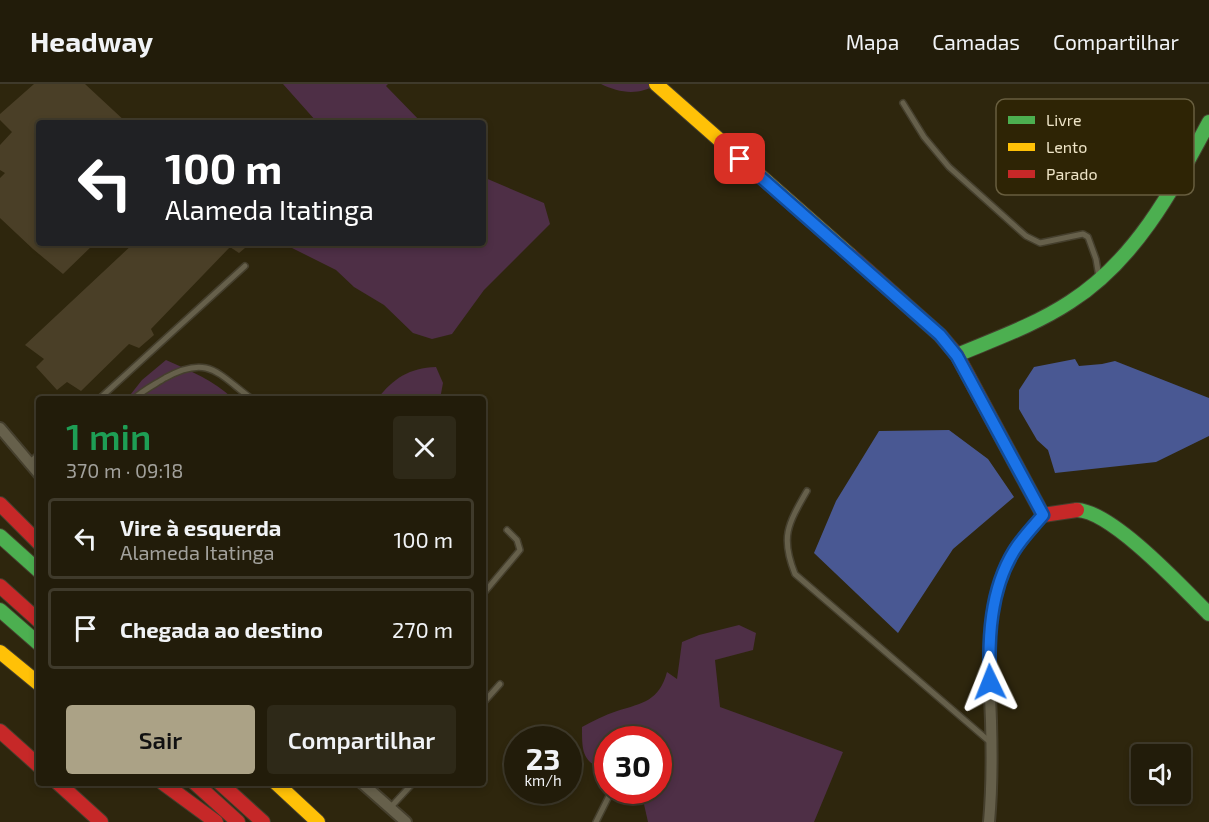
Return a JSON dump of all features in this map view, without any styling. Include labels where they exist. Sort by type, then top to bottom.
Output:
[{"type":"main road","points":[[656,84],[940,335],[957,356],[1043,515],[1069,510],[1086,510],[1097,516],[1152,560],[1209,614]]},
{"type":"main road","points":[[1194,148],[1209,122]]},
{"type":"main road","points":[[957,356],[1071,303],[1100,281],[1130,251],[1167,195]]},
{"type":"main road","points":[[0,504],[36,540]]},
{"type":"main road","points":[[0,536],[36,568]]},
{"type":"main road","points":[[0,586],[36,618]]},
{"type":"main road","points":[[0,610],[36,641]]},
{"type":"main road","points":[[0,652],[36,682]]},
{"type":"main road","points":[[0,657],[36,683]]},
{"type":"main road","points":[[0,731],[36,763]]},
{"type":"main road","points":[[61,786],[101,822]]},
{"type":"main road","points":[[167,786],[216,822]]},
{"type":"main road","points":[[198,786],[238,822]]},
{"type":"main road","points":[[223,786],[263,822]]},
{"type":"main road","points":[[279,786],[318,822]]},
{"type":"street","points":[[0,428],[36,471]]},
{"type":"street","points":[[989,822],[992,743],[988,642],[993,612],[1013,552],[1043,515]]},
{"type":"street","points":[[365,786],[406,822]]},
{"type":"lane","points":[[903,103],[924,137],[949,167],[1026,236],[1040,243],[1083,234],[1088,237],[1096,259],[1100,281]]},
{"type":"lane","points":[[102,396],[246,266]]},
{"type":"lane","points":[[137,396],[177,371],[197,366],[206,367],[221,374],[248,396]]},
{"type":"lane","points":[[29,463],[36,457]]},
{"type":"lane","points":[[807,491],[790,520],[786,539],[788,556],[795,574],[992,743]]},
{"type":"lane","points":[[486,590],[520,550],[517,540],[507,530]]},
{"type":"lane","points":[[486,700],[500,684]]},
{"type":"lane","points":[[390,808],[410,786]]},
{"type":"lane","points":[[596,822],[605,804]]},
{"type":"shaded area","points":[[283,84],[388,84],[386,86],[419,120],[315,120]]},
{"type":"shaded area","points":[[601,84],[657,84],[636,92],[629,92]]},
{"type":"shaded area","points":[[486,178],[544,203],[550,224],[484,290],[452,334],[432,339],[413,333],[384,305],[354,287],[336,270],[288,246],[486,246]]},
{"type":"shaded area","points":[[166,360],[210,381],[230,396],[129,396],[142,380]]},
{"type":"shaded area","points":[[436,367],[443,383],[441,396],[380,396],[396,380],[410,372]]},
{"type":"shaded area","points":[[739,625],[756,633],[753,650],[715,660],[720,707],[843,752],[814,822],[648,822],[644,804],[672,804],[672,726],[594,726],[594,765],[588,760],[583,750],[582,727],[608,714],[649,699],[655,695],[664,682],[667,672],[677,679],[682,642],[699,635]]},
{"type":"water","points":[[1075,359],[1079,366],[1115,361],[1209,398],[1209,436],[1156,462],[1055,473],[1048,450],[1037,440],[1019,409],[1019,390],[1034,367]]},
{"type":"water","points":[[949,430],[988,459],[1014,497],[953,549],[898,633],[814,553],[836,501],[879,431]]},
{"type":"building","points":[[34,84],[85,84],[124,120],[36,120],[36,246],[92,246],[63,274],[0,218],[0,178],[5,173],[0,170],[0,145],[12,132],[0,120],[0,114]]},
{"type":"building","points":[[131,246],[247,246],[239,253],[230,247],[151,329],[154,335],[139,348],[129,344],[81,391],[67,382],[57,390],[36,367],[44,359],[25,345]]},
{"type":"traffic: fast","points":[[1194,149],[1209,122]]},
{"type":"traffic: fast","points":[[957,355],[1043,318],[1093,285],[1133,244],[1168,195]]},
{"type":"traffic: fast","points":[[1077,510],[1092,514],[1127,536],[1209,614]]},
{"type":"traffic: fast","points":[[0,536],[36,568]]},
{"type":"traffic: fast","points":[[0,610],[36,641]]},
{"type":"traffic: slow","points":[[656,84],[850,255]]},
{"type":"traffic: slow","points":[[0,652],[36,682]]},
{"type":"traffic: slow","points":[[279,786],[318,822]]},
{"type":"traffic: jam","points":[[850,255],[940,335],[957,355],[1043,515],[1077,510]]},
{"type":"traffic: jam","points":[[0,504],[36,540]]},
{"type":"traffic: jam","points":[[0,586],[36,618]]},
{"type":"traffic: jam","points":[[0,731],[36,763]]},
{"type":"traffic: jam","points":[[61,786],[101,822]]},
{"type":"traffic: jam","points":[[167,786],[216,822]]},
{"type":"traffic: jam","points":[[198,786],[238,822]]},
{"type":"traffic: jam","points":[[223,786],[263,822]]},
{"type":"route","points":[[740,159],[940,335],[957,356],[1043,515],[1013,552],[1000,586],[988,642],[990,682]]}]
